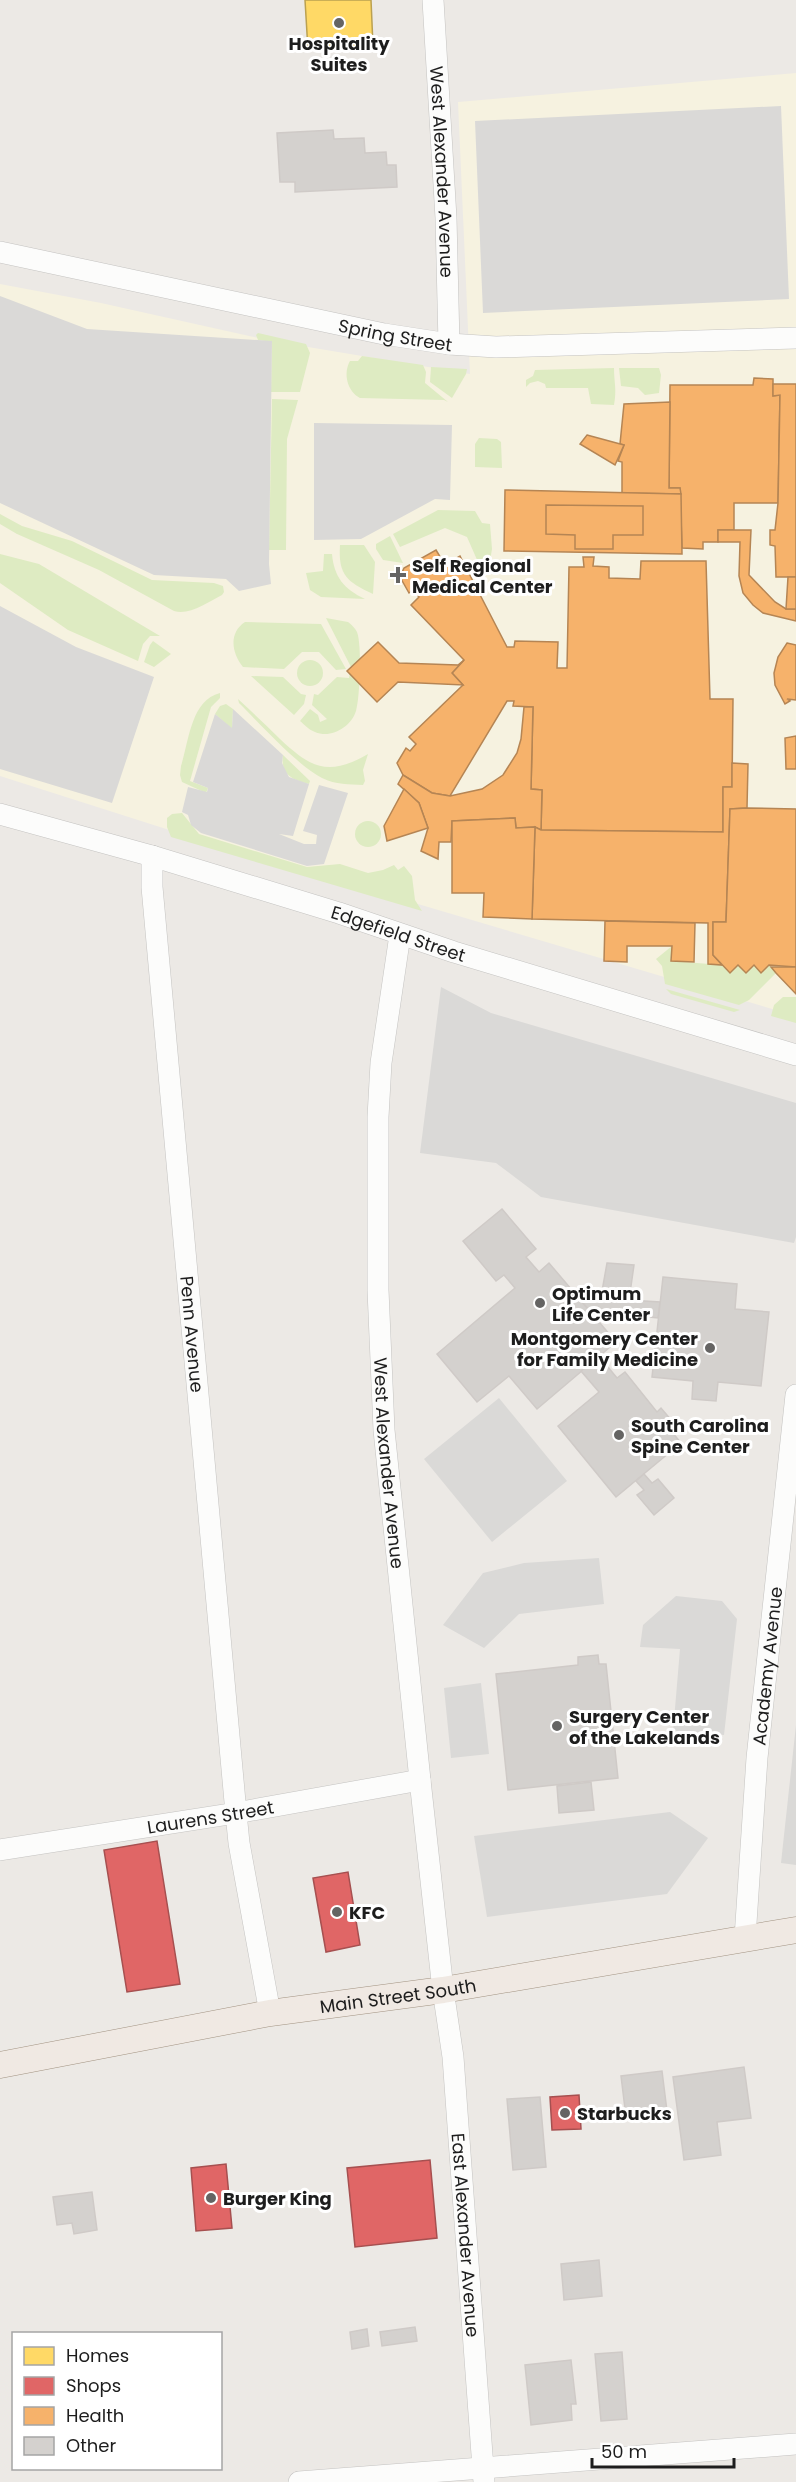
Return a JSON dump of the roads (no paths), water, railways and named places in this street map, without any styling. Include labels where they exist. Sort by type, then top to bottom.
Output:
[{"type":"main road","name":"Main Street South","points":[[0,2065],[270,2013],[443,1990],[796,1930]]},
{"type":"street","name":"West Alexander Avenue","points":[[433,0],[446,218],[449,344]]},
{"type":"street","name":"Spring Street","points":[[0,252],[384,334],[449,344],[496,347],[796,338]]},
{"type":"street","name":"Edgefield Street","points":[[0,814],[152,856],[339,913],[400,935],[796,1055]]},
{"type":"street","name":"Penn Avenue","points":[[152,856],[152,887],[239,1843],[270,2013]]},
{"type":"street","name":"West Alexander Avenue","points":[[400,935],[381,1063],[378,1117],[378,1290],[384,1430],[443,1990]]},
{"type":"street","name":"Academy Avenue","points":[[745,1938],[757,1758],[796,1395]]},
{"type":"street","name":"Laurens Street","points":[[0,1850],[236,1813],[420,1780]]},
{"type":"street","name":"East Alexander Avenue","points":[[443,1990],[453,2057],[483,2475]]},
{"type":"street","points":[[300,2482],[483,2475],[796,2444]]},
{"type":"place","name":"Hospitality Suites","points":[[339,23]]},
{"type":"place","name":"Self Regional Medical Center","points":[[398,575]]},
{"type":"place","name":"Optimum Life Center","points":[[540,1303]]},
{"type":"place","name":"Montgomery Center for Family Medicine","points":[[710,1348]]},
{"type":"place","name":"South Carolina Spine Center","points":[[619,1435]]},
{"type":"place","name":"Surgery Center of the Lakelands","points":[[557,1726]]},
{"type":"place","name":"KFC","points":[[337,1912]]},
{"type":"place","name":"Starbucks","points":[[565,2113]]},
{"type":"place","name":"Burger King","points":[[211,2198]]}]
